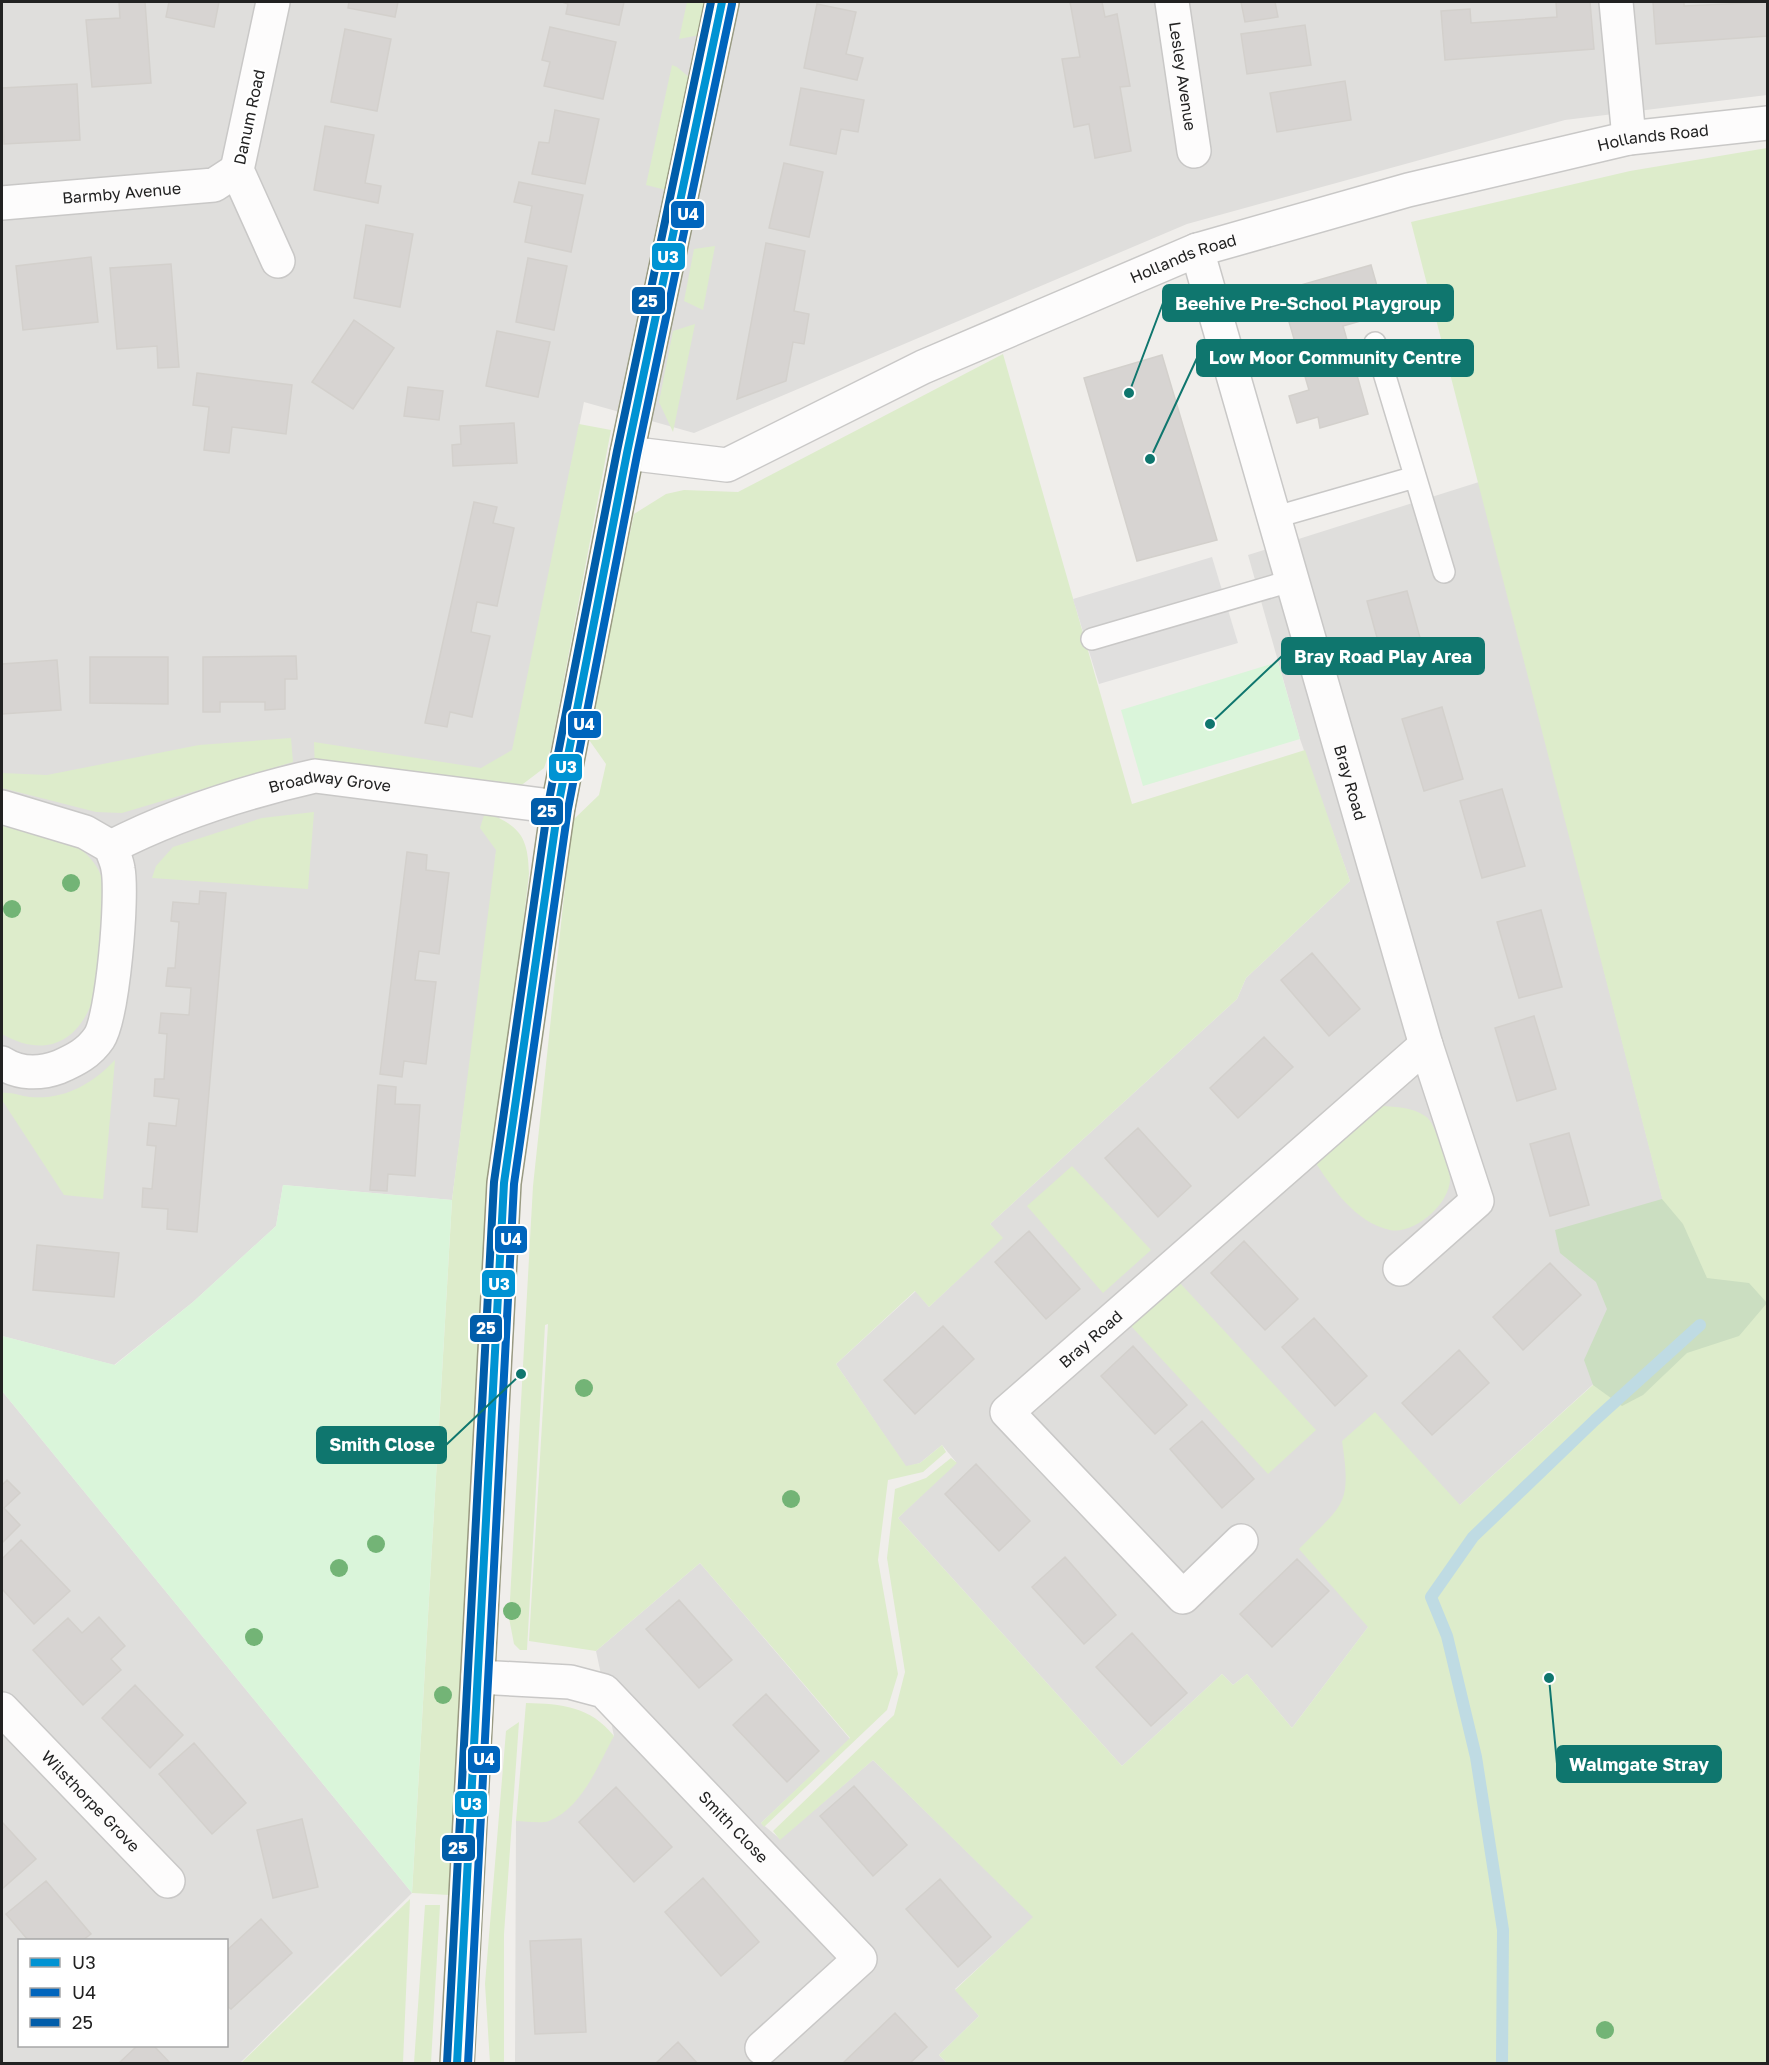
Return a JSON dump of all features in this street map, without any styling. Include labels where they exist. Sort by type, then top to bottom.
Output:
[{"type":"street","name":"Danum Road","points":[[273,2],[237,171],[278,261]]},
{"type":"street","points":[[457,2064],[504,1183],[558,807],[627,453],[722,2]]},
{"type":"street","name":"Lesley Avenue","points":[[1172,2],[1194,151]]},
{"type":"street","points":[[1616,2],[1629,138]]},
{"type":"street","name":"Hollands Road","points":[[627,453],[727,465],[923,367],[1197,250],[1408,190],[1629,138],[1767,123]]},
{"type":"street","name":"Barmby Avenue","points":[[2,202],[214,185],[237,171]]},
{"type":"street","name":"Bray Road","points":[[1197,250],[1276,517],[1426,1045],[1477,1200],[1400,1269]]},
{"type":"street","name":"Broadway Grove","points":[[111,847],[152,826],[278,784],[315,776],[558,807]]},
{"type":"street","points":[[2,807],[85,832],[111,847],[118,869],[120,892],[110,1003],[100,1037],[80,1058],[42,1073],[9,1067],[2,1063]]},
{"type":"street","name":"Bray Road","points":[[1241,1541],[1183,1597],[1007,1412],[1426,1045]]},
{"type":"street","name":"Smith Close","points":[[478,1677],[570,1682],[604,1691],[860,1959],[762,2048]]},
{"type":"street","name":"Wilsthorpe Grove","points":[[5,1721],[168,1881]]},
{"type":"lane","points":[[1375,343],[1444,572]]},
{"type":"lane","points":[[1276,517],[1415,477]]},
{"type":"lane","points":[[1092,639],[1294,580]]},
{"type":"shaded area","points":[[2,2],[1767,2],[1767,95],[1565,120],[1187,224],[694,433],[584,402],[499,820],[493,886],[452,1200],[283,1185],[276,1226],[193,1302],[114,1365],[2,1336]]},
{"type":"shaded area","points":[[1479,482],[1688,1298],[1460,1505],[1292,1728],[1247,1674],[1233,1685],[1222,1674],[1122,1766],[898,1518],[956,1462],[942,1445],[920,1463],[906,1467],[836,1364],[916,1291],[929,1307],[1002,1238],[990,1224],[1237,999],[1246,978],[1350,881],[1300,739],[1248,555]]},
{"type":"shaded area","points":[[1212,557],[1238,643],[1099,684],[1073,599]]},
{"type":"shaded area","points":[[2,1391],[412,1893],[240,2063],[2,2063]]},
{"type":"shaded area","points":[[700,1563],[850,1739],[761,1823],[780,1839],[873,1760],[1034,1917],[955,1989],[979,2016],[939,2055],[947,2063],[515,2064],[516,1821],[547,1821],[614,1736],[596,1651]]},
{"type":"green space","points":[[687,2],[707,2],[700,35],[679,39]]},
{"type":"green space","points":[[672,65],[690,78],[666,190],[646,185]]},
{"type":"green space","points":[[1767,148],[1767,2063],[947,2063],[939,2055],[979,2016],[955,1990],[1033,1917],[873,1760],[780,1840],[773,1831],[894,1715],[905,1672],[887,1558],[895,1489],[926,1478],[951,1458],[957,1463],[898,1518],[1122,1766],[1222,1674],[1233,1685],[1247,1674],[1292,1728],[1368,1627],[1299,1549],[1341,1503],[1346,1479],[1342,1441],[1375,1412],[1460,1505],[1688,1299],[1411,222],[1630,171]]},
{"type":"green space","points":[[715,246],[703,310],[684,301],[694,249]]},
{"type":"green space","points":[[695,324],[673,432],[659,402],[673,331]]},
{"type":"green space","points":[[1003,354],[1132,804],[1305,750],[1350,881],[1246,978],[1237,999],[990,1224],[1003,1238],[929,1307],[915,1291],[836,1364],[906,1466],[920,1463],[942,1445],[946,1452],[923,1472],[888,1480],[878,1560],[898,1674],[887,1710],[764,1827],[761,1823],[850,1738],[700,1563],[596,1651],[529,1641],[548,1324],[545,1325],[527,1650],[520,1650],[514,1644],[509,1618],[533,1186],[572,821],[599,795],[606,764],[587,737],[634,514],[666,494],[684,490],[738,492]]},
{"type":"green space","points":[[579,424],[611,430],[551,748],[544,768],[519,787],[315,770],[314,742],[481,768],[512,750]]},
{"type":"green space","points":[[1278,662],[1300,739],[1143,786],[1121,710]]},
{"type":"green space","points":[[291,738],[293,762],[122,813],[96,812],[2,788],[2,773],[47,775],[199,745]]},
{"type":"green space","points":[[314,812],[308,889],[152,878],[156,866],[173,847],[262,818]]},
{"type":"green space","points":[[485,812],[506,822],[520,834],[527,850],[529,874],[492,1188],[450,1895],[412,1893],[452,1200],[496,850],[480,828]]},
{"type":"green space","points":[[2,824],[67,842],[87,855],[96,866],[102,879],[105,897],[104,912],[94,997],[79,1026],[69,1036],[45,1045],[32,1045],[2,1034]]},
{"type":"green space","points":[[115,1060],[103,1199],[64,1195],[2,1100],[2,1093],[43,1097],[66,1093],[87,1083]]},
{"type":"green space","points":[[1381,1106],[1410,1109],[1427,1118],[1439,1139],[1449,1169],[1450,1179],[1444,1198],[1429,1216],[1410,1228],[1390,1230],[1366,1220],[1355,1212],[1337,1192],[1314,1160]]},
{"type":"green space","points":[[1072,1166],[1151,1250],[1103,1293],[1027,1206]]},
{"type":"green space","points":[[283,1185],[452,1200],[412,1893],[2,1391],[2,1336],[115,1365],[193,1302],[276,1226]]},
{"type":"green space","points":[[1662,1199],[1683,1224],[1707,1278],[1749,1283],[1767,1303],[1739,1336],[1687,1353],[1643,1395],[1622,1406],[1593,1385],[1584,1360],[1607,1309],[1596,1282],[1560,1253],[1555,1230]]},
{"type":"green space","points":[[1180,1283],[1316,1430],[1268,1474],[1131,1326]]},
{"type":"green space","points":[[526,1703],[552,1704],[575,1709],[595,1718],[614,1736],[580,1796],[561,1815],[545,1822],[516,1821]]},
{"type":"green space","points":[[519,1722],[504,1934],[504,2063],[490,2063],[485,1984],[506,1731]]},
{"type":"green space","points":[[410,1899],[403,2063],[241,2063]]},
{"type":"green space","points":[[425,1905],[440,1905],[431,2063],[414,2063]]},
{"type":"building","points":[[119,2],[145,2],[151,83],[92,87],[86,20],[120,18]]},
{"type":"building","points":[[169,2],[219,2],[214,27],[166,17]]},
{"type":"building","points":[[349,2],[398,2],[395,17],[348,8]]},
{"type":"building","points":[[562,2],[624,2],[619,25],[566,14],[568,4]]},
{"type":"building","points":[[1070,2],[1102,2],[1105,17],[1117,14],[1130,86],[1120,87],[1131,151],[1095,158],[1089,124],[1074,127],[1062,59],[1080,57]]},
{"type":"building","points":[[1241,2],[1275,2],[1278,17],[1245,22]]},
{"type":"building","points":[[1556,2],[1590,2],[1594,49],[1445,60],[1441,11],[1470,9],[1471,23],[1557,17]]},
{"type":"building","points":[[1653,2],[1684,2],[1684,6],[1768,2],[1768,36],[1656,44]]},
{"type":"building","points":[[817,4],[856,12],[846,54],[863,58],[857,80],[804,68]]},
{"type":"building","points":[[1305,25],[1311,65],[1247,74],[1241,34]]},
{"type":"building","points":[[550,27],[616,42],[603,99],[544,86],[550,62],[542,60]]},
{"type":"building","points":[[345,29],[391,39],[377,111],[331,102]]},
{"type":"building","points":[[1345,81],[1351,120],[1277,132],[1270,93]]},
{"type":"building","points":[[77,84],[80,140],[4,144],[2,88]]},
{"type":"building","points":[[801,88],[864,100],[858,132],[841,129],[836,154],[790,145]]},
{"type":"building","points":[[555,110],[599,119],[585,184],[532,174],[539,142],[549,143]]},
{"type":"building","points":[[325,126],[374,135],[365,183],[381,186],[378,203],[314,190]]},
{"type":"building","points":[[784,163],[823,172],[809,237],[769,228]]},
{"type":"building","points":[[519,182],[583,195],[571,252],[525,242],[532,206],[514,202]]},
{"type":"building","points":[[366,225],[413,234],[400,307],[354,298]]},
{"type":"building","points":[[766,243],[805,251],[794,311],[809,314],[804,344],[793,342],[786,381],[737,399]]},
{"type":"building","points":[[91,257],[98,322],[23,330],[16,266]]},
{"type":"building","points":[[528,258],[567,266],[554,330],[516,322]]},
{"type":"building","points":[[171,264],[179,367],[158,368],[157,346],[117,349],[110,268]]},
{"type":"building","points":[[1371,265],[1385,314],[1343,326],[1368,414],[1320,428],[1318,417],[1297,423],[1289,396],[1309,390],[1280,291]]},
{"type":"building","points":[[354,320],[394,348],[353,409],[312,382]]},
{"type":"building","points":[[497,331],[550,342],[538,397],[486,386]]},
{"type":"building","points":[[1162,355],[1217,540],[1137,561],[1084,378]]},
{"type":"building","points":[[197,373],[292,385],[286,434],[232,427],[229,453],[204,450],[209,407],[193,405]]},
{"type":"building","points":[[408,387],[443,391],[439,420],[404,416]]},
{"type":"building","points":[[514,423],[517,463],[453,466],[452,445],[461,444],[460,426]]},
{"type":"building","points":[[474,502],[497,507],[493,523],[514,528],[497,606],[477,602],[471,632],[490,636],[472,717],[450,712],[447,727],[425,723]]},
{"type":"building","points":[[1407,591],[1427,663],[1387,674],[1367,601]]},
{"type":"building","points":[[296,656],[297,679],[285,679],[285,709],[265,710],[265,702],[220,702],[220,712],[203,712],[203,657]]},
{"type":"building","points":[[90,657],[168,657],[168,704],[90,703]]},
{"type":"building","points":[[57,660],[61,710],[2,714],[2,664]]},
{"type":"building","points":[[1442,707],[1463,779],[1424,791],[1402,719]]},
{"type":"building","points":[[1502,789],[1525,866],[1482,878],[1460,801]]},
{"type":"building","points":[[407,852],[427,855],[426,870],[449,873],[439,954],[419,951],[415,980],[436,982],[426,1064],[404,1061],[402,1077],[380,1074]]},
{"type":"building","points":[[200,891],[226,893],[197,1232],[167,1229],[168,1209],[142,1207],[143,1188],[152,1189],[156,1146],[147,1145],[149,1123],[176,1126],[179,1099],[154,1096],[155,1079],[164,1079],[167,1034],[159,1033],[161,1013],[189,1015],[191,988],[166,986],[168,968],[175,968],[179,922],[171,921],[173,902],[199,904]]},
{"type":"building","points":[[1541,910],[1562,987],[1519,998],[1497,922]]},
{"type":"building","points":[[1312,953],[1360,1009],[1329,1036],[1281,980]]},
{"type":"building","points":[[1534,1016],[1556,1089],[1517,1101],[1495,1028]]},
{"type":"building","points":[[1264,1037],[1293,1067],[1238,1118],[1210,1088]]},
{"type":"building","points":[[378,1085],[396,1087],[395,1104],[420,1105],[415,1176],[388,1174],[387,1191],[370,1190]]},
{"type":"building","points":[[1138,1128],[1191,1186],[1158,1217],[1105,1158]]},
{"type":"building","points":[[1569,1133],[1589,1205],[1550,1216],[1530,1144]]},
{"type":"building","points":[[1029,1231],[1080,1289],[1046,1319],[995,1262]]},
{"type":"building","points":[[1244,1241],[1298,1299],[1265,1330],[1211,1273]]},
{"type":"building","points":[[37,1245],[119,1253],[114,1297],[33,1290]]},
{"type":"building","points":[[1550,1263],[1581,1295],[1523,1350],[1493,1317]]},
{"type":"building","points":[[1314,1318],[1367,1376],[1335,1406],[1282,1347]]},
{"type":"building","points":[[943,1326],[974,1359],[915,1414],[884,1380]]},
{"type":"building","points":[[1133,1346],[1187,1405],[1155,1434],[1101,1376]]},
{"type":"building","points":[[1459,1350],[1489,1383],[1432,1435],[1402,1403]]},
{"type":"building","points":[[1202,1421],[1254,1479],[1222,1508],[1170,1449]]},
{"type":"building","points":[[976,1464],[1030,1521],[999,1551],[945,1494]]},
{"type":"building","points":[[7,1480],[20,1493],[4,1508],[20,1525],[2,1543],[2,1485]]},
{"type":"building","points":[[21,1540],[70,1591],[34,1624],[2,1589],[2,1559]]},
{"type":"building","points":[[1065,1557],[1116,1615],[1084,1644],[1032,1587]]},
{"type":"building","points":[[1297,1559],[1329,1591],[1272,1647],[1240,1614]]},
{"type":"building","points":[[679,1600],[732,1660],[699,1688],[646,1629]]},
{"type":"building","points":[[99,1617],[125,1646],[111,1659],[121,1670],[83,1705],[33,1650],[68,1618],[82,1633]]},
{"type":"building","points":[[1132,1633],[1187,1693],[1151,1726],[1096,1667]]},
{"type":"building","points":[[135,1685],[183,1735],[150,1768],[102,1718]]},
{"type":"building","points":[[766,1694],[819,1751],[787,1782],[733,1725]]},
{"type":"building","points":[[194,1743],[246,1803],[212,1834],[159,1774]]},
{"type":"building","points":[[854,1786],[907,1845],[873,1876],[820,1816]]},
{"type":"building","points":[[616,1787],[672,1847],[634,1882],[579,1822]]},
{"type":"building","points":[[302,1819],[318,1887],[273,1898],[257,1830]]},
{"type":"building","points":[[2,1822],[36,1859],[2,1889]]},
{"type":"building","points":[[703,1878],[759,1942],[721,1976],[665,1912]]},
{"type":"building","points":[[940,1879],[991,1937],[958,1967],[906,1909]]},
{"type":"building","points":[[46,1881],[91,1934],[84,1939],[27,1939],[6,1914]]},
{"type":"building","points":[[261,1919],[292,1953],[231,2009],[228,2007],[228,1949]]},
{"type":"building","points":[[581,1939],[586,2032],[535,2034],[530,1941]]},
{"type":"building","points":[[895,2013],[927,2047],[909,2064],[842,2064]]},
{"type":"building","points":[[678,2042],[698,2064],[655,2064]]},
{"type":"building","points":[[136,2047],[155,2047],[171,2064],[118,2064]]},
{"type":"waterway","points":[[1502,2064],[1503,1930],[1476,1757],[1447,1636],[1431,1597],[1473,1537],[1595,1420],[1700,1325]]},
{"type":"transit line","name":"25","points":[[447,2063],[494,1182],[548,805],[617,451],[711,2]]},
{"type":"transit line","name":"U3","points":[[457,2064],[504,1183],[558,807],[627,453],[722,2]]},
{"type":"transit line","name":"U4","points":[[468,2064],[514,1184],[568,809],[637,455],[732,4]]},
{"type":"place","name":"Beehive Pre-School Playgroup","points":[[1129,393]]},
{"type":"place","name":"Low Moor Community Centre","points":[[1150,459]]},
{"type":"place","name":"Bray Road Play Area","points":[[1210,724]]},
{"type":"place","name":"Smith Close","points":[[521,1374]]},
{"type":"place","name":"Walmgate Stray","points":[[1549,1678]]}]
